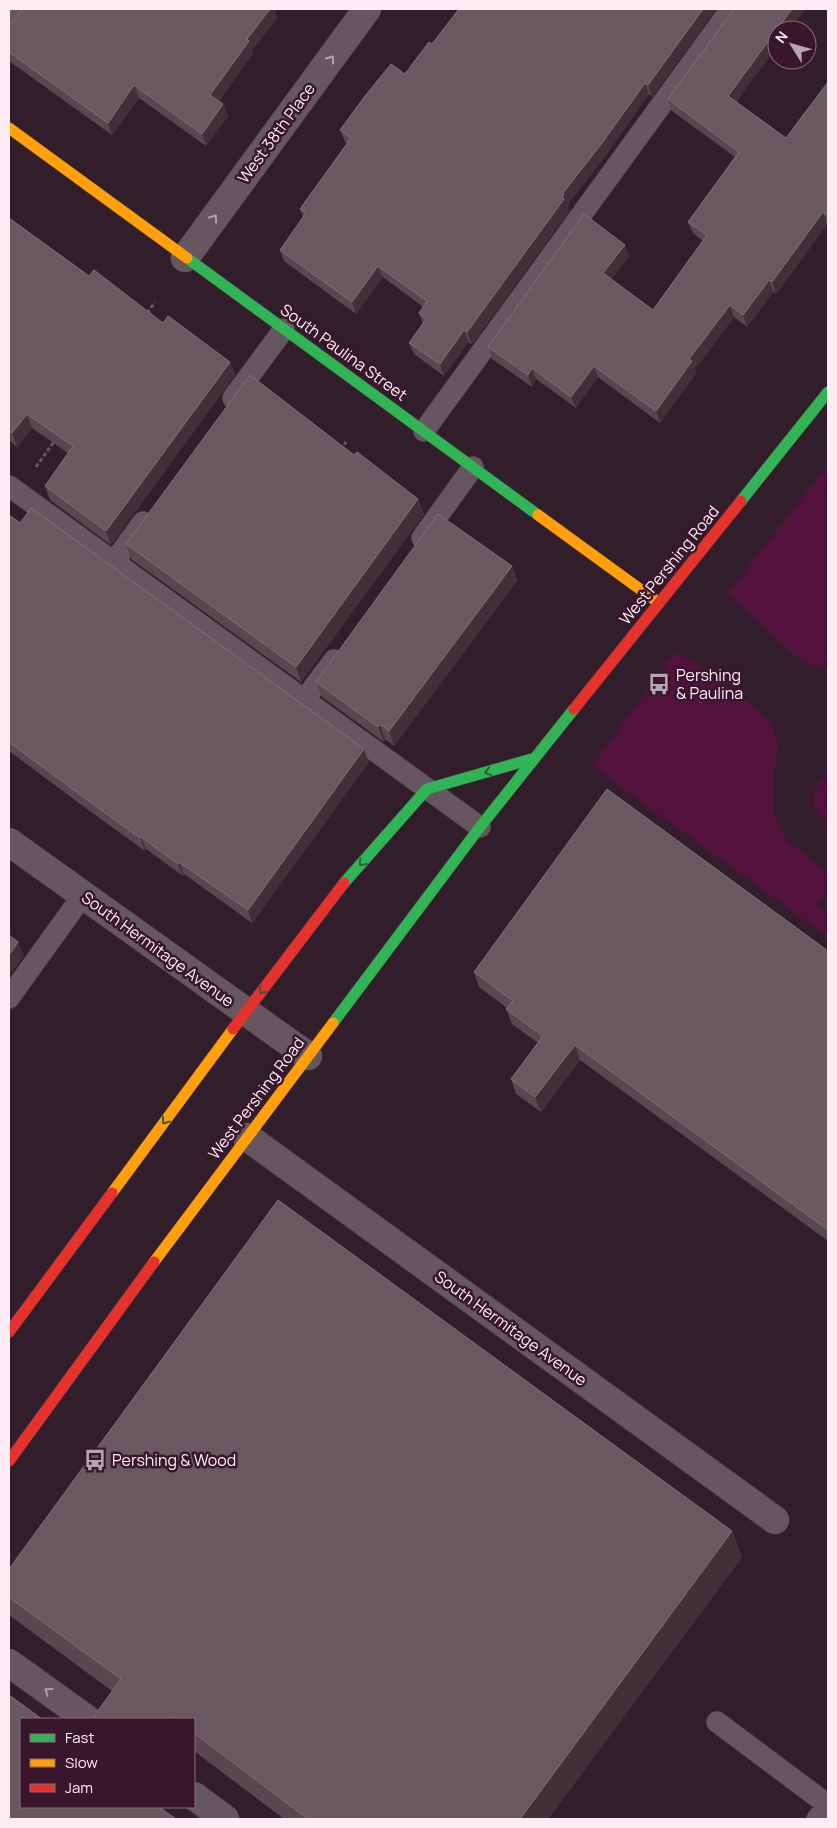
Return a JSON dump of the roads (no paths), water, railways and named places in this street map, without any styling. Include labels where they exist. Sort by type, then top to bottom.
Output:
[{"type":"street","name":"West 38th Place","points":[[185,258],[367,9]]},
{"type":"street","name":"South Paulina Street","points":[[9,128],[660,603]]},
{"type":"street","name":"West Pershing Road","points":[[9,1461],[247,1137],[480,827],[828,392]]},
{"type":"street","points":[[9,1332],[246,1012],[342,886],[427,789],[535,758]]},
{"type":"street","name":"South Hermitage Avenue","points":[[9,842],[308,1056]]},
{"type":"street","name":"South Hermitage Avenue","points":[[247,1137],[775,1520]]},
{"type":"street","points":[[9,1663],[86,1718]]},
{"type":"street","points":[[195,1797],[225,1819]]},
{"type":"lane","points":[[9,26],[21,9]]},
{"type":"lane","points":[[424,431],[731,9]]},
{"type":"lane","points":[[223,412],[284,329]]},
{"type":"lane","points":[[413,551],[473,467]]},
{"type":"lane","points":[[9,486],[480,827]]},
{"type":"lane","points":[[114,562],[154,507]]},
{"type":"lane","points":[[304,700],[344,645]]},
{"type":"lane","points":[[9,998],[84,896]]},
{"type":"lane","points":[[717,1722],[828,1805],[817,1819]]},
{"type":"place","name":"Pershing & Paulina","points":[[659,684]]},
{"type":"place","name":"Pershing & Wood","points":[[95,1460]]}]
